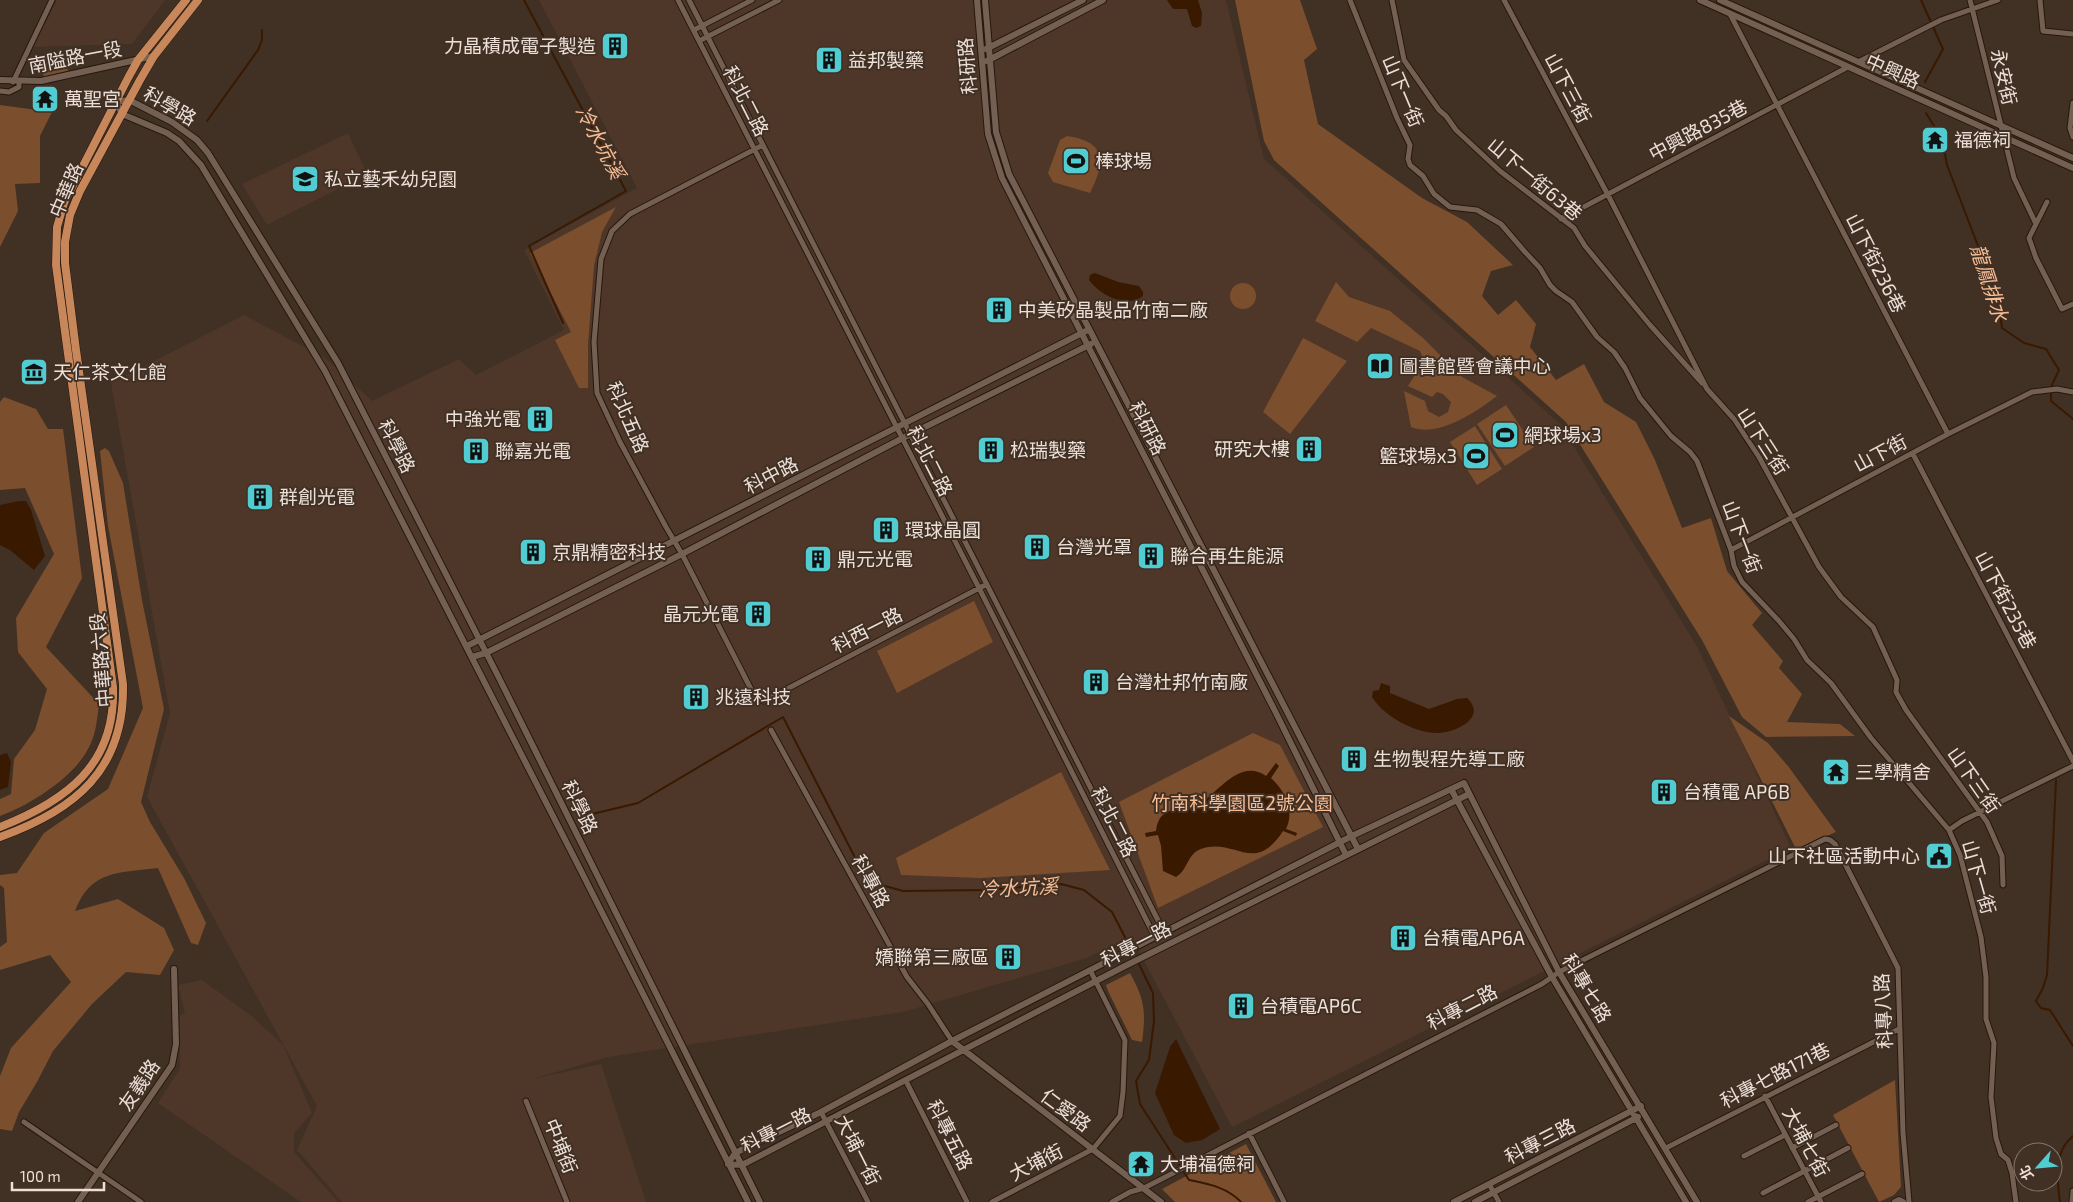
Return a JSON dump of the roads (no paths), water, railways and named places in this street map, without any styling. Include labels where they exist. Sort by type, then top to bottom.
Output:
[{"type":"main road","name":"中華路","points":[[84,472],[56,265],[57,227],[64,203],[138,60],[186,0]]},
{"type":"main road","name":"中華路","points":[[95,480],[68,290],[65,242],[70,215],[80,191],[154,56],[198,0]]},
{"type":"main road","name":"中華路六段","points":[[0,827],[55,800],[78,782],[98,757],[110,728],[114,687],[84,472]]},
{"type":"main road","name":"中華路六段","points":[[0,837],[48,815],[78,796],[106,762],[119,731],[123,705],[123,684],[95,480]]},
{"type":"street","points":[[0,91],[9,92],[19,87],[16,82],[52,0]]},
{"type":"street","name":"科北二路","points":[[678,0],[1155,937]]},
{"type":"street","name":"科北二路","points":[[689,0],[1164,932]]},
{"type":"street","points":[[694,30],[752,0]]},
{"type":"street","points":[[699,41],[778,0]]},
{"type":"street","name":"科研路","points":[[977,0],[988,134],[1002,178],[1086,331]]},
{"type":"street","name":"科研路","points":[[986,0],[996,132],[1009,174],[1346,855]]},
{"type":"street","points":[[981,51],[1083,0]]},
{"type":"street","points":[[982,64],[1103,0]]},
{"type":"street","name":"山下一街","points":[[1350,0],[1397,118],[1410,145],[1408,159],[1410,165],[1423,176],[1434,194],[1450,207],[1477,210],[1501,224],[1540,268],[1550,285],[1572,302],[1597,337],[1614,352],[1625,368],[1640,398],[1671,436],[1690,452],[1697,461],[1732,550],[1734,566],[1742,582],[1794,639],[1807,660],[1831,683],[1871,738],[1949,830],[1960,854],[1981,937],[1986,977],[1986,1019],[1994,1043],[1991,1079],[1992,1112],[1996,1138],[2001,1154],[2008,1160],[2012,1173],[2016,1202]]},
{"type":"street","name":"山下一街63巷","points":[[1392,0],[1404,60],[1439,110],[1456,130],[1500,171],[1574,228],[1585,246],[1650,325],[1708,389]]},
{"type":"street","name":"山下三街","points":[[1504,0],[1608,195],[1708,389],[1734,419],[1759,457],[1791,518],[1805,538],[1819,567],[1841,597],[1873,627],[1897,680],[1896,692],[1906,710],[1982,813],[2002,856],[2003,885]]},
{"type":"street","name":"中興路","points":[[1700,0],[2073,168]]},
{"type":"street","points":[[1722,0],[1730,14]]},
{"type":"street","name":"中興路","points":[[1722,0],[2073,158]]},
{"type":"street","name":"永安街","points":[[1970,0],[2014,178],[2036,224]]},
{"type":"street","points":[[1848,67],[1930,25],[1997,0]]},
{"type":"street","points":[[2040,0],[2043,31],[2073,34]]},
{"type":"street","points":[[1062,10],[1067,20]]},
{"type":"street","name":"山下街236巷","points":[[1730,14],[1948,434]]},
{"type":"street","name":"南隘路一段","points":[[0,80],[41,82],[108,65],[154,56]]},
{"type":"street","name":"中興路835巷","points":[[1561,219],[1848,67]]},
{"type":"street","name":"科學路","points":[[748,1202],[467,646],[325,371],[201,166],[179,141],[167,133],[122,114],[116,102],[129,100],[185,130],[208,153],[338,363],[486,653],[760,1202]]},
{"type":"street","points":[[2073,102],[2070,128],[2073,136]]},
{"type":"street","name":"科北五路","points":[[759,701],[756,699],[597,393],[594,342],[601,259],[612,231],[630,214],[763,145]]},
{"type":"street","points":[[2047,202],[2028,238],[2062,309],[2072,305],[2073,312]]},
{"type":"street","name":"科中路","points":[[467,646],[1086,331]]},
{"type":"street","name":"科研路","points":[[1092,343],[1358,849]]},
{"type":"street","name":"科中路","points":[[472,657],[486,653],[682,554],[901,439],[1092,343]]},
{"type":"street","name":"山下街","points":[[1732,550],[1948,434],[2032,392],[2057,389],[2073,392]]},
{"type":"street","points":[[76,415],[85,414]]},
{"type":"street","name":"山下街235巷","points":[[1912,454],[2073,761]]},
{"type":"street","name":"科西一路","points":[[759,701],[764,701],[987,584]]},
{"type":"street","name":"科專路","points":[[771,730],[907,977],[928,1004],[952,1041]]},
{"type":"street","points":[[1949,830],[1962,821],[1982,813],[2073,766]]},
{"type":"street","name":"科專一路","points":[[1464,783],[1339,842],[952,1041],[821,1112],[735,1153],[728,1164],[742,1165],[1123,967],[1469,794]]},
{"type":"street","name":"科專七路","points":[[1464,783],[1559,972],[1697,1202]]},
{"type":"street","name":"科專七路","points":[[1451,789],[1552,977],[1686,1202]]},
{"type":"street","name":"科專二路","points":[[1112,1202],[1130,1192],[1144,1188],[1559,972],[1825,839]]},
{"type":"street","name":"科專八路","points":[[1825,839],[1830,840],[1834,844],[1898,968],[1899,1029],[1909,1202]]},
{"type":"street","points":[[577,863],[588,858]]},
{"type":"street","points":[[1164,932],[1170,944]]},
{"type":"street","points":[[1155,937],[1160,949]]},
{"type":"street","name":"友義路","points":[[78,1202],[172,1065],[176,1044],[174,970]]},
{"type":"street","points":[[1090,970],[1125,1040],[1120,1116],[1094,1149]]},
{"type":"street","name":"科專七路171巷","points":[[1666,1148],[1899,1029]]},
{"type":"street","points":[[669,1044],[678,1038]]},
{"type":"street","name":"仁愛路","points":[[952,1041],[962,1051],[1162,1202]]},
{"type":"street","name":"科專五路","points":[[906,1080],[967,1202]]},
{"type":"street","name":"大埔七街","points":[[1765,1096],[1820,1199]]},
{"type":"street","name":"中埔街","points":[[526,1101],[567,1202]]},
{"type":"street","name":"科專三路","points":[[1454,1202],[1641,1106]]},
{"type":"street","name":"大埔一街","points":[[821,1112],[868,1202]]},
{"type":"street","name":"科專三路","points":[[1475,1202],[1645,1114]]},
{"type":"street","points":[[24,1122],[141,1202]]},
{"type":"street","points":[[1792,1148],[1836,1125]]},
{"type":"street","points":[[1249,1133],[1284,1202]]},
{"type":"street","points":[[1744,1156],[1786,1135]]},
{"type":"street","points":[[1763,1192],[1848,1148]]},
{"type":"street","name":"大埔街","points":[[992,1202],[1094,1149]]},
{"type":"street","points":[[1808,1202],[1820,1199],[1862,1174]]},
{"type":"street","points":[[1490,1184],[1499,1202]]},
{"type":"street","points":[[2072,1202],[2073,1191]]},
{"type":"street","points":[[1895,1202],[1899,1200],[1903,1202]]},
{"type":"waterway","name":"冷水坑溪","points":[[524,0],[626,191],[529,246],[563,323]]},
{"type":"waterway","name":"龍鳳排水","points":[[1921,0],[1943,49],[1925,82]]},
{"type":"waterway","points":[[207,121],[258,50],[262,40],[262,30]]},
{"type":"waterway","name":"龍鳳排水","points":[[1926,113],[1942,139],[1947,165],[1998,298],[2002,328],[2024,343],[2046,349],[2059,370],[2051,387],[2051,401],[2073,419]]},
{"type":"waterway","name":"冷水坑溪","points":[[588,815],[638,803],[783,717],[867,881],[903,891],[986,890],[1061,884],[1084,890],[1112,912],[1130,947]]},
{"type":"waterway","points":[[2056,780],[2047,975],[2036,1001],[2041,1008],[2050,1010],[2073,1046]]},
{"type":"waterway","name":"冷水坑溪","points":[[1138,962],[1153,993],[1154,1021],[1149,1060],[1136,1081],[1140,1104],[1189,1180],[1223,1190],[1241,1202]]},
{"type":"waterway","name":"龍鳳排水","points":[[2060,1202],[2058,1185],[2059,1158],[2062,1150],[2073,1136]]},
{"type":"place","name":"力晶積成電子製造","points":[[615,46]]},
{"type":"place","name":"益邦製藥","points":[[829,60]]},
{"type":"place","name":"萬聖宮","points":[[45,99]]},
{"type":"place","name":"福德祠","points":[[1935,140]]},
{"type":"place","name":"棒球場","points":[[1076,161]]},
{"type":"place","name":"私立藝禾幼兒園","points":[[305,179]]},
{"type":"place","name":"中美矽晶製品竹南二廠","points":[[999,310]]},
{"type":"place","name":"圖書館暨會議中心","points":[[1380,366]]},
{"type":"place","name":"天仁茶文化館","points":[[34,372]]},
{"type":"place","name":"中強光電","points":[[540,419]]},
{"type":"place","name":"網球場x3","points":[[1505,435]]},
{"type":"place","name":"研究大樓","points":[[1309,449]]},
{"type":"place","name":"松瑞製藥","points":[[991,450]]},
{"type":"place","name":"聯嘉光電","points":[[476,451]]},
{"type":"place","name":"籃球場x3","points":[[1476,456]]},
{"type":"place","name":"群創光電","points":[[260,497]]},
{"type":"place","name":"環球晶圓","points":[[886,530]]},
{"type":"place","name":"台灣光罩","points":[[1037,547]]},
{"type":"place","name":"京鼎精密科技","points":[[533,552]]},
{"type":"place","name":"聯合再生能源","points":[[1151,556]]},
{"type":"place","name":"鼎元光電","points":[[818,559]]},
{"type":"place","name":"晶元光電","points":[[758,614]]},
{"type":"place","name":"台灣杜邦竹南廠","points":[[1096,682]]},
{"type":"place","name":"兆遠科技","points":[[696,697]]},
{"type":"place","name":"生物製程先導工廠","points":[[1354,759]]},
{"type":"place","name":"三學精舍","points":[[1836,772]]},
{"type":"place","name":"台積電 AP6B","points":[[1664,792]]},
{"type":"place","name":"山下社區活動中心","points":[[1939,856]]},
{"type":"place","name":"台積電AP6A","points":[[1403,938]]},
{"type":"place","name":"嬌聯第三廠區","points":[[1008,957]]},
{"type":"place","name":"台積電AP6C","points":[[1241,1006]]},
{"type":"place","name":"大埔福德祠","points":[[1141,1164]]},
{"type":"park label","name":"竹南科學園區2號公園","points":[[1242,803]]}]
